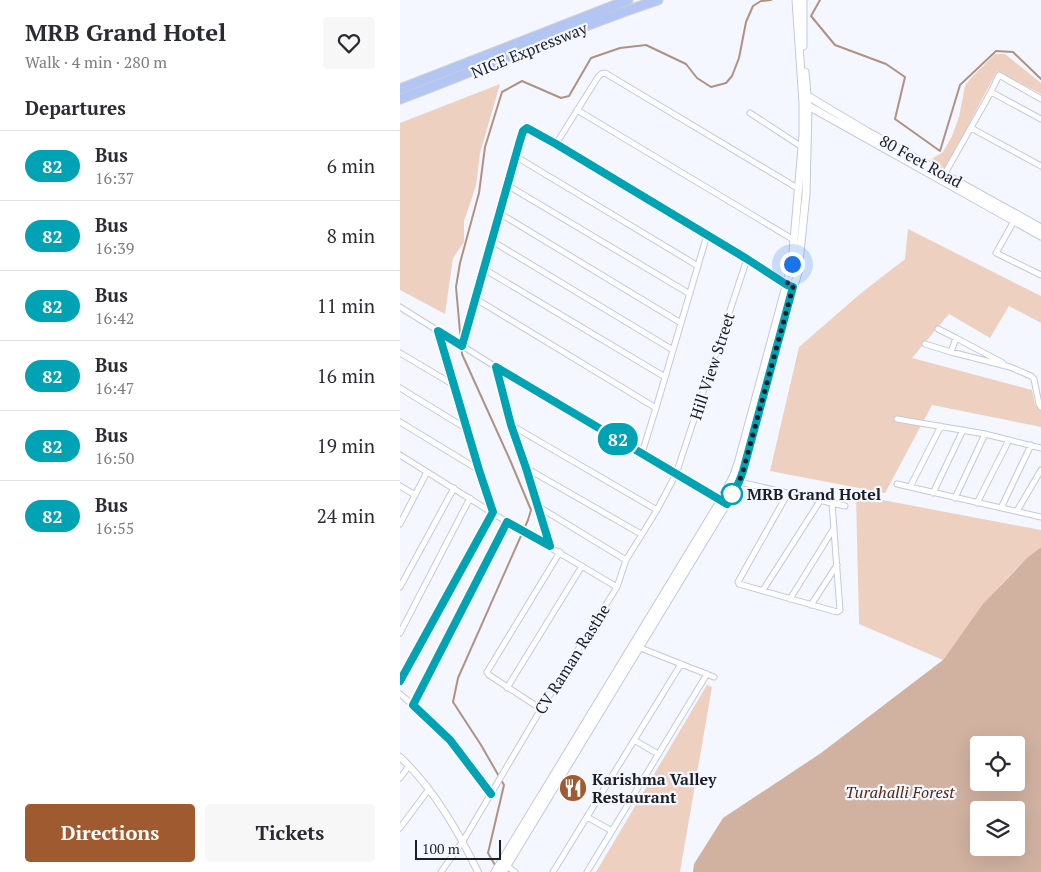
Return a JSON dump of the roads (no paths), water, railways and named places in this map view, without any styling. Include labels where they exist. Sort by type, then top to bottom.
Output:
[{"type":"highway","name":"NICE Expressway","points":[[400,89],[628,0]]},
{"type":"highway","name":"NICE Expressway","points":[[400,100],[548,41],[658,0]]},
{"type":"main road","points":[[724,502],[740,460],[790,286],[799,265],[806,194],[805,94],[799,2]]},
{"type":"main road","name":"80 Feet Road","points":[[805,94],[868,132],[1041,228]]},
{"type":"main road","points":[[505,869],[724,502],[739,482],[790,286],[805,104]]},
{"type":"main road","name":"80 Feet Road","points":[[805,104],[1041,236]]},
{"type":"main road","points":[[494,872],[637,646]]},
{"type":"street","points":[[556,144],[599,76],[605,73],[799,189]]},
{"type":"street","points":[[944,175],[1000,75],[1041,98]]},
{"type":"street","points":[[991,92],[1041,119]]},
{"type":"street","points":[[577,110],[794,240]]},
{"type":"street","points":[[750,113],[802,147]]},
{"type":"street","points":[[462,346],[507,184],[523,131],[526,128],[556,144],[790,286]]},
{"type":"street","points":[[971,128],[1041,166]]},
{"type":"street","points":[[516,156],[698,266]]},
{"type":"street","points":[[507,184],[690,294]]},
{"type":"street","points":[[499,213],[681,323]]},
{"type":"street","points":[[1014,221],[996,253],[1041,275]]},
{"type":"street","points":[[642,453],[707,235]]},
{"type":"street","points":[[492,241],[674,350]]},
{"type":"street","name":"Hill View Street","points":[[676,474],[747,259]]},
{"type":"street","points":[[484,269],[665,377]]},
{"type":"street","points":[[476,299],[656,408]]},
{"type":"street","points":[[400,307],[496,367],[724,502]]},
{"type":"street","points":[[938,329],[1033,378],[1041,407]]},
{"type":"street","points":[[400,681],[493,512],[438,331]]},
{"type":"street","points":[[951,352],[956,338]]},
{"type":"street","points":[[925,344],[1010,367]]},
{"type":"street","points":[[400,353],[454,385]]},
{"type":"street","points":[[496,367],[511,425],[550,546]]},
{"type":"street","points":[[400,388],[467,429]]},
{"type":"street","points":[[897,419],[985,434],[1041,448]]},
{"type":"street","points":[[400,422],[479,470]]},
{"type":"street","points":[[511,425],[657,510]]},
{"type":"street","points":[[910,488],[941,426]]},
{"type":"street","points":[[933,493],[964,430]]},
{"type":"street","points":[[955,498],[985,434]]},
{"type":"street","points":[[977,503],[1009,440]]},
{"type":"street","points":[[1001,508],[1032,445]]},
{"type":"street","points":[[400,455],[507,522],[617,587]]},
{"type":"street","points":[[526,468],[641,534]]},
{"type":"street","points":[[1017,511],[1041,470]]},
{"type":"street","points":[[400,524],[402,514],[415,496],[427,472]]},
{"type":"street","name":"CV Raman Rasthe","points":[[441,872],[462,841],[617,587],[626,560],[657,510],[676,474]]},
{"type":"street","points":[[739,482],[845,506]]},
{"type":"street","points":[[897,484],[1041,518]]},
{"type":"street","points":[[400,486],[415,496]]},
{"type":"street","points":[[400,587],[454,488]]},
{"type":"street","points":[[788,493],[738,581],[739,584],[837,612],[840,611],[832,503]]},
{"type":"street","points":[[400,633],[470,498]]},
{"type":"street","points":[[763,590],[820,501]]},
{"type":"street","points":[[538,507],[626,560]]},
{"type":"street","points":[[413,705],[507,522]]},
{"type":"street","points":[[790,599],[834,528]]},
{"type":"street","points":[[541,709],[507,688],[489,675],[488,671],[560,552]]},
{"type":"street","points":[[811,604],[837,565]]},
{"type":"street","points":[[507,688],[582,566]]},
{"type":"street","points":[[637,646],[714,677]]},
{"type":"street","points":[[553,872],[681,664]]},
{"type":"street","points":[[587,872],[707,674]]},
{"type":"street","points":[[400,694],[450,740],[491,794]]},
{"type":"street","points":[[634,740],[658,754]]},
{"type":"street","points":[[400,757],[429,789],[462,841],[478,872]]},
{"type":"street","points":[[400,778],[409,766]]},
{"type":"street","points":[[400,828],[429,789]]},
{"type":"street","points":[[587,817],[612,831]]},
{"type":"street","points":[[505,869],[515,872]]},
{"type":"waterway","points":[[495,865],[488,853],[504,785],[453,702],[458,678],[531,510],[462,354],[456,287],[460,263],[479,193],[485,147],[502,92],[522,81],[561,98],[569,96],[591,58],[620,48],[646,45],[686,64],[697,78],[711,87],[726,83],[732,76],[739,58],[746,22],[753,6],[761,1],[771,0]]},
{"type":"waterway","points":[[820,0],[811,16],[835,45],[886,64],[905,77],[895,119],[940,151],[960,85],[996,51],[1013,52],[1041,79]]},
{"type":"place","name":"MRB Grand Hotel","points":[[732,494]]},
{"type":"place","name":"Karishma Valley Restaurant","points":[[573,788]]},
{"type":"park label","name":"Turahalli Forest","points":[[900,792]]}]
